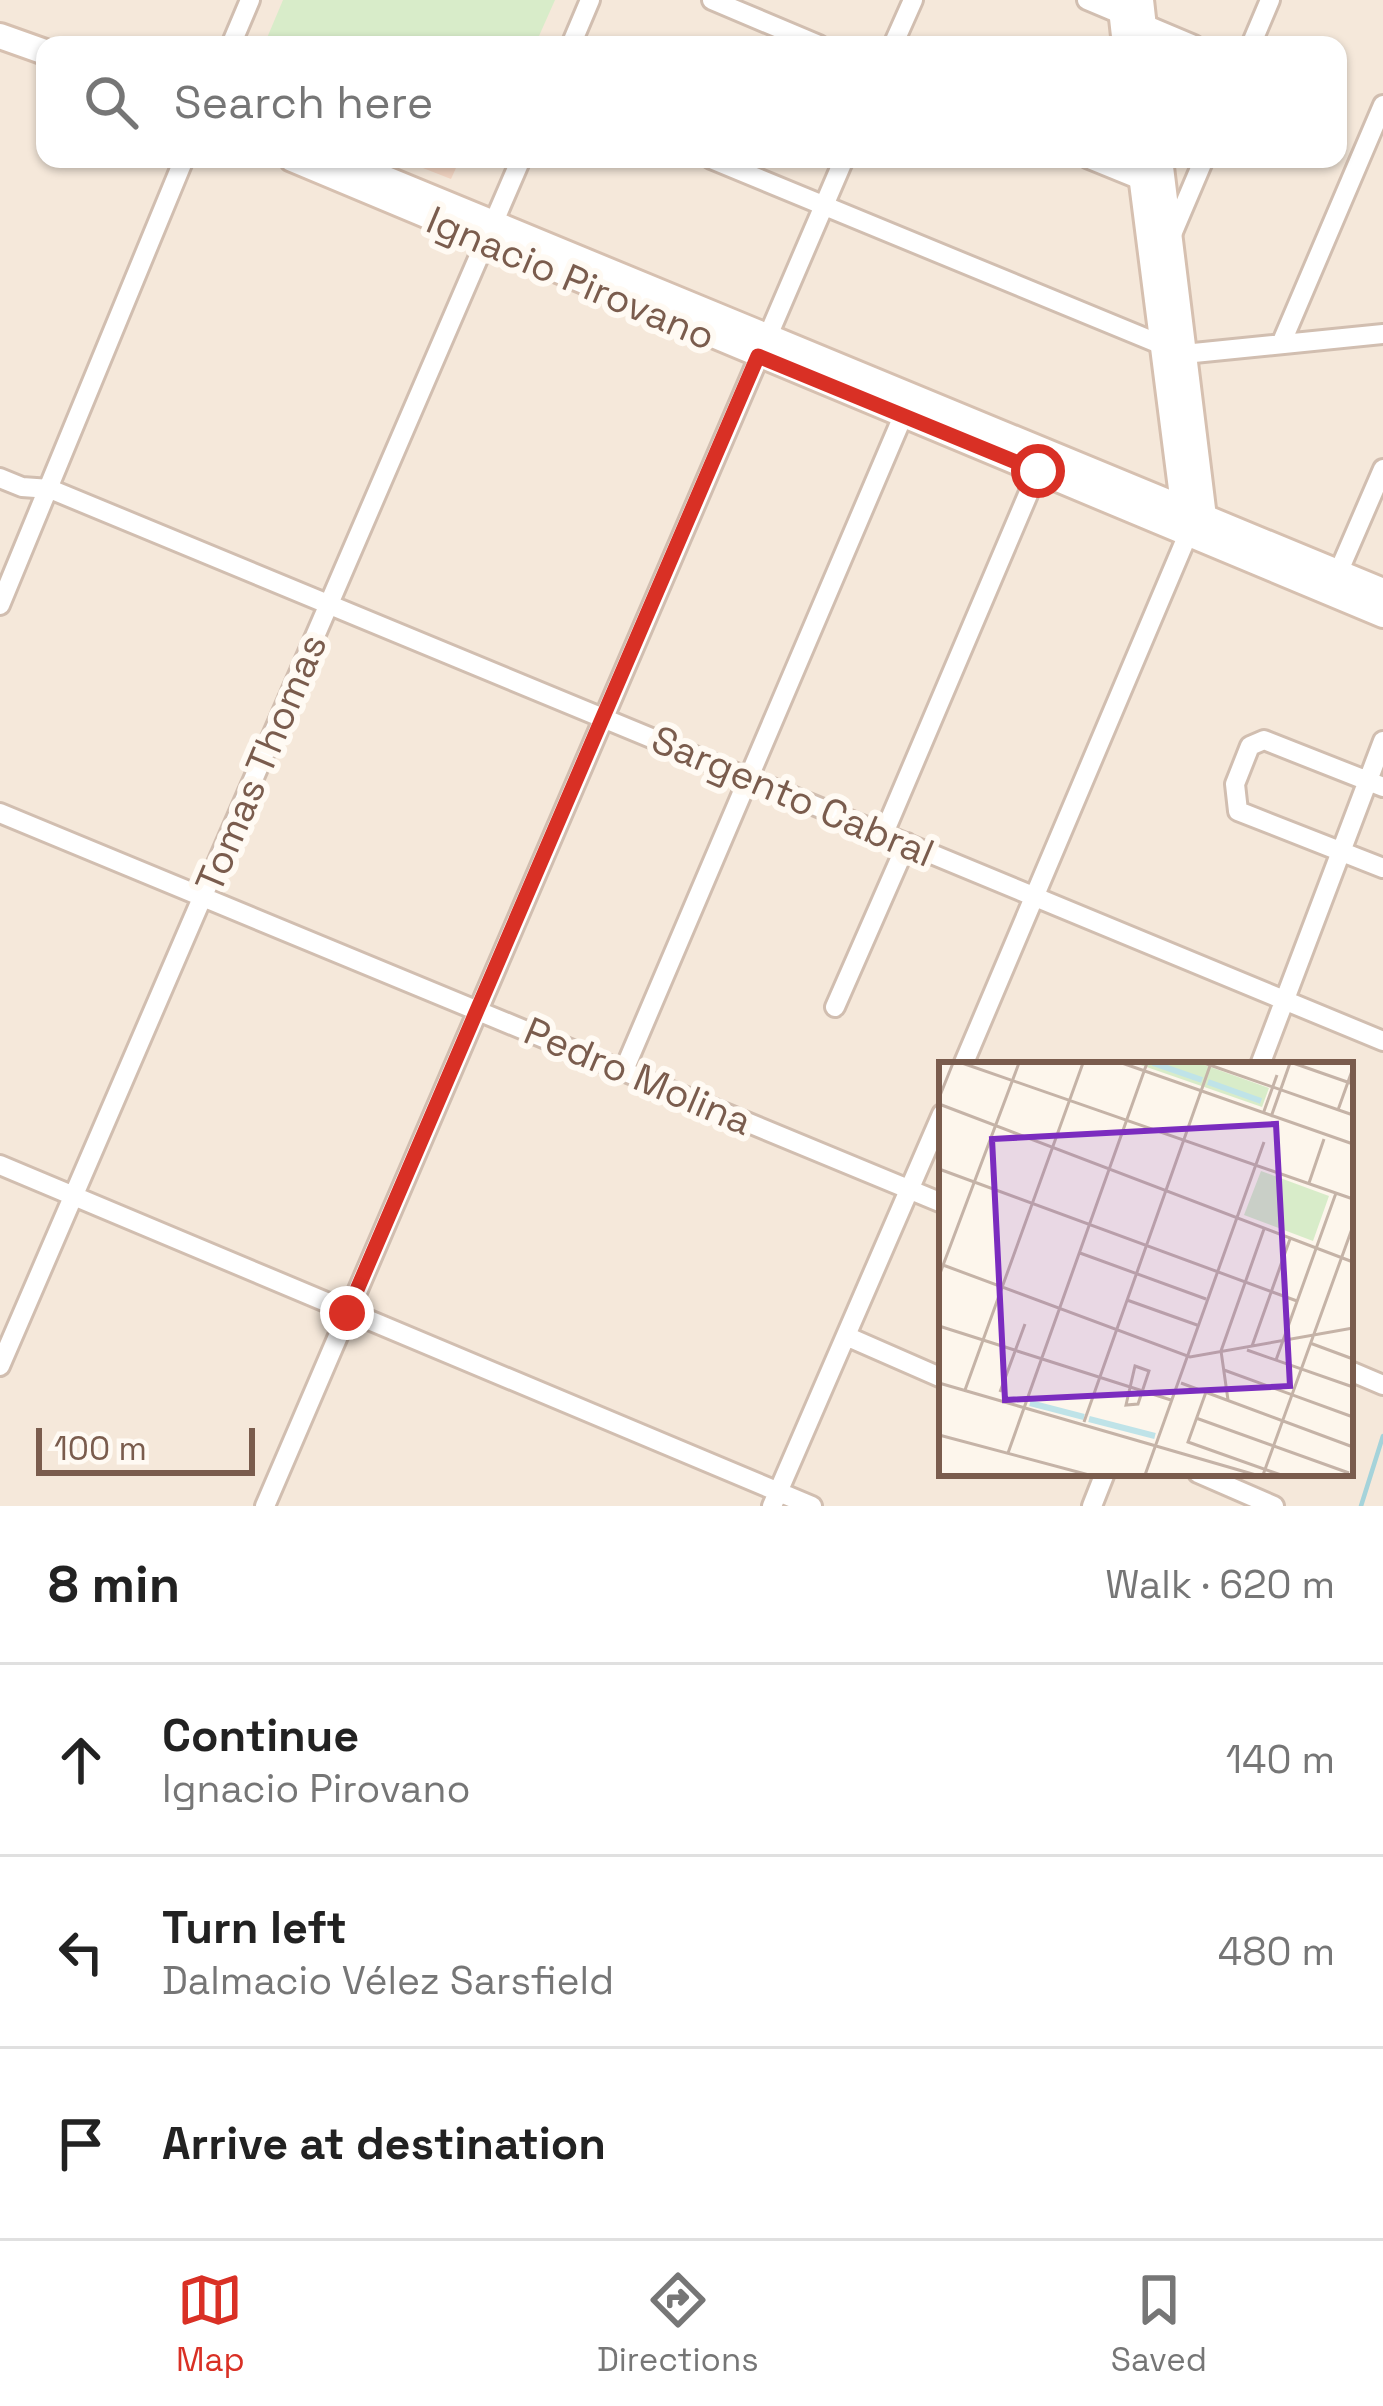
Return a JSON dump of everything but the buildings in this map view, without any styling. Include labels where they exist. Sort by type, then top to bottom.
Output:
[{"type":"street","points":[[235,36],[250,0]]},
{"type":"street","points":[[575,36],[590,0]]},
{"type":"street","points":[[712,0],[798,36]]},
{"type":"street","points":[[897,36],[914,0]]},
{"type":"street","points":[[1087,0],[1175,36]]},
{"type":"street","points":[[1255,36],[1270,0]]},
{"type":"street","points":[[0,36],[36,49]]},
{"type":"street","points":[[1281,344],[1383,105]]},
{"type":"street","points":[[0,605],[180,168]]},
{"type":"street","name":"Ignacio Pirovano","points":[[316,168],[489,233],[1335,581],[1383,591]]},
{"type":"street","name":"Ignacio Pirovano","points":[[356,168],[489,233]]},
{"type":"street","name":"Tomas Thomas","points":[[0,1366],[517,168]]},
{"type":"street","points":[[733,168],[1173,350],[1383,334]]},
{"type":"street","points":[[265,1506],[840,168]]},
{"type":"street","points":[[1170,239],[1200,168]]},
{"type":"street","points":[[1148,176],[1170,239],[1173,350]]},
{"type":"street","points":[[964,1062],[1191,520],[1148,176]]},
{"type":"street","name":"Ignacio Pirovano","points":[[763,346],[903,416],[1038,471],[1191,520]]},
{"type":"street","points":[[624,1070],[903,416]]},
{"type":"street","points":[[1335,581],[1383,469]]},
{"type":"street","points":[[884,833],[1038,471]]},
{"type":"street","name":"Sargento Cabral","points":[[0,478],[22,487],[50,489],[1383,1041]]},
{"type":"street","name":"Ignacio Pirovano","points":[[1335,581],[1383,615]]},
{"type":"street","points":[[1375,784],[1264,740],[1250,746],[1235,784],[1238,811],[1383,868]]},
{"type":"street","points":[[1261,1062],[1341,852],[1375,784],[1383,741]]},
{"type":"street","name":"Pedro Molina","points":[[0,813],[939,1201]]},
{"type":"street","points":[[835,1007],[907,842]]},
{"type":"street","points":[[775,1499],[939,1121]]},
{"type":"street","points":[[0,1165],[775,1499],[812,1506]]},
{"type":"street","points":[[846,1336],[939,1377]]},
{"type":"street","points":[[1353,1372],[1383,1385]]},
{"type":"street","points":[[1092,1506],[1104,1476]]},
{"type":"street","points":[[1205,1476],[1274,1506]]},
{"type":"shaded area","points":[[0,0],[1383,0],[1383,1506],[0,1506]]},
{"type":"green space","points":[[283,0],[555,0],[539,36],[268,36]]},
{"type":"waterway","points":[[1361,1506],[1383,1436]]},
{"type":"route","points":[[347,1313],[758,356],[1038,471]]}]
